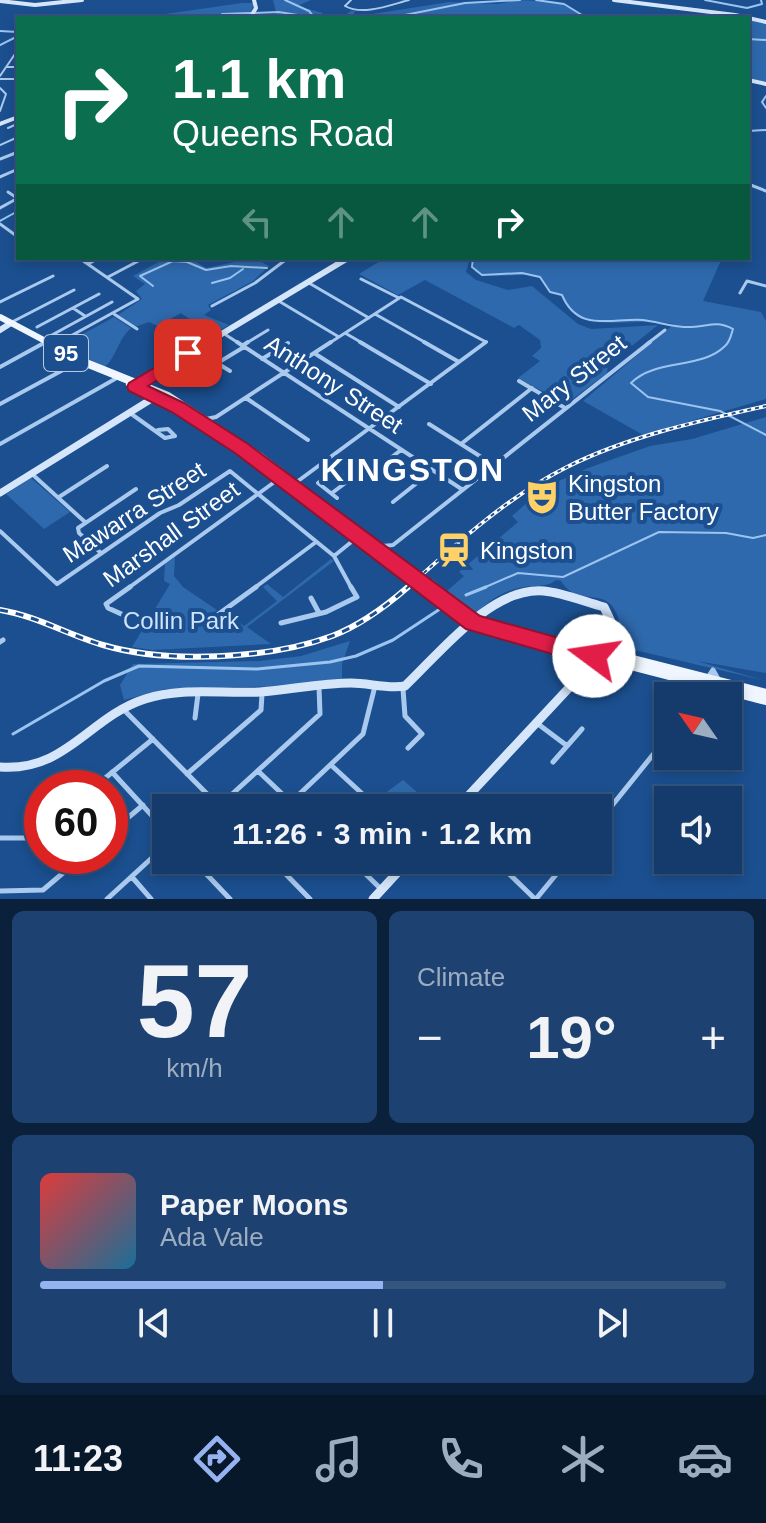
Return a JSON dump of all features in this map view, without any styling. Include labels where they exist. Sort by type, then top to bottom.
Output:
[{"type":"main road","name":"95","points":[[4,323],[72,363],[109,379],[138,385]]},
{"type":"main road","name":"95","points":[[4,323],[94,367],[159,394],[204,419],[214,421],[311,503],[470,621],[709,682]]},
{"type":"main road","name":"95","points":[[159,394],[278,473]]},
{"type":"main road","name":"95","points":[[293,486],[306,492],[414,580]]},
{"type":"main road","name":"95","points":[[486,625],[575,652],[615,656],[697,679]]},
{"type":"main road","points":[[611,637],[615,656]]},
{"type":"main road","points":[[575,652],[580,675]]},
{"type":"main road","name":"95","points":[[742,690],[766,694]]},
{"type":"main road","name":"95","points":[[742,692],[766,700]]},
{"type":"street","points":[[0,1],[35,5],[82,0]]},
{"type":"street","points":[[255,13],[256,0]]},
{"type":"street","points":[[351,0],[345,4],[350,9],[376,9],[409,0]]},
{"type":"street","points":[[394,0],[399,3]]},
{"type":"street","points":[[614,0],[748,16]]},
{"type":"street","points":[[370,5],[376,9]]},
{"type":"street","points":[[0,76],[16,52]]},
{"type":"street","points":[[6,67],[15,67]]},
{"type":"street","points":[[0,90],[6,91],[0,111]]},
{"type":"street","points":[[8,192],[16,197]]},
{"type":"street","points":[[0,224],[16,236]]},
{"type":"street","points":[[10,231],[16,227]]},
{"type":"street","points":[[53,345],[138,298],[82,260]]},
{"type":"street","points":[[88,264],[95,260]]},
{"type":"street","points":[[108,277],[140,260]]},
{"type":"street","points":[[212,306],[255,283],[284,260]]},
{"type":"street","points":[[138,385],[345,260]]},
{"type":"street","points":[[0,302],[53,276]]},
{"type":"street","points":[[293,486],[486,342],[361,279]]},
{"type":"street","points":[[740,293],[747,281],[766,286]]},
{"type":"street","points":[[308,282],[369,318]]},
{"type":"street","points":[[4,323],[74,290]]},
{"type":"street","points":[[37,327],[99,294]]},
{"type":"street","points":[[214,421],[400,297]]},
{"type":"street","points":[[277,300],[339,337]]},
{"type":"street","points":[[52,335],[112,302]]},
{"type":"street","points":[[73,308],[85,316]]},
{"type":"street","points":[[114,314],[137,329]]},
{"type":"street","points":[[375,314],[460,363]]},
{"type":"street","points":[[201,373],[268,330]]},
{"type":"street","name":"Mary Street","points":[[306,492],[382,546],[393,545],[665,330]]},
{"type":"street","points":[[345,333],[431,384]]},
{"type":"street","name":"Anthony Street","points":[[226,335],[463,490]]},
{"type":"street","points":[[262,359],[288,343]]},
{"type":"street","points":[[0,367],[42,344]]},
{"type":"street","points":[[314,353],[399,407]]},
{"type":"street","points":[[0,404],[72,363]]},
{"type":"street","points":[[217,363],[230,371]]},
{"type":"street","points":[[0,444],[109,379]]},
{"type":"street","points":[[519,381],[565,408]]},
{"type":"street","points":[[461,444],[532,388]]},
{"type":"street","points":[[0,493],[159,394]]},
{"type":"street","points":[[246,398],[308,440]]},
{"type":"street","points":[[130,413],[158,430]]},
{"type":"street","points":[[429,424],[494,465]]},
{"type":"street","points":[[337,498],[318,483],[335,470],[348,481],[359,482],[401,450]]},
{"type":"street","points":[[58,497],[107,466]]},
{"type":"street","points":[[393,502],[433,470]]},
{"type":"street","name":"Mawarra Street","points":[[0,531],[58,583],[230,471],[258,494]]},
{"type":"street","name":"Marshall Street","points":[[128,617],[108,608],[106,604],[258,494],[278,473]]},
{"type":"street","points":[[32,474],[85,522]]},
{"type":"street","points":[[332,493],[348,481]]},
{"type":"street","points":[[101,553],[78,530],[85,522],[136,489]]},
{"type":"street","points":[[258,494],[334,556],[357,597],[319,613],[281,623]]},
{"type":"street","points":[[311,503],[355,539],[414,580]]},
{"type":"street","points":[[334,556],[355,539]]},
{"type":"street","points":[[215,618],[316,542]]},
{"type":"street","points":[[0,770],[31,770],[55,761],[123,709],[173,694],[262,692],[331,685],[403,689],[478,616],[522,591],[557,593],[604,607],[613,619],[611,637],[470,794]]},
{"type":"street","points":[[311,598],[319,613]]},
{"type":"street","points":[[361,686],[374,690],[415,686],[470,621],[494,606]]},
{"type":"street","points":[[470,621],[559,651],[575,652]]},
{"type":"street","points":[[233,794],[320,714],[319,687]]},
{"type":"street","points":[[403,689],[405,716],[422,734],[408,748]]},
{"type":"street","points":[[300,794],[365,732],[374,690]]},
{"type":"street","points":[[187,774],[261,710],[262,692]]},
{"type":"street","points":[[195,718],[198,694]]},
{"type":"street","points":[[123,709],[207,794]]},
{"type":"street","points":[[536,722],[567,746]]},
{"type":"street","points":[[553,762],[582,729]]},
{"type":"street","points":[[114,770],[153,739]]},
{"type":"street","points":[[612,806],[654,753]]},
{"type":"street","points":[[331,765],[362,794]]},
{"type":"street","points":[[257,771],[282,794]]},
{"type":"street","points":[[128,789],[152,815]]},
{"type":"street","points":[[128,818],[143,805]]},
{"type":"street","points":[[0,838],[24,838]]},
{"type":"street","points":[[107,899],[152,858]]},
{"type":"street","points":[[0,891],[43,890],[62,874]]},
{"type":"street","points":[[206,874],[230,899]]},
{"type":"street","points":[[286,874],[310,899]]},
{"type":"street","points":[[366,874],[382,889]]},
{"type":"street","points":[[373,899],[396,874]]},
{"type":"street","points":[[508,874],[536,899],[557,874]]},
{"type":"street","points":[[132,877],[151,899]]},
{"type":"green space","points":[[273,0],[311,0],[297,6],[323,13],[320,15],[323,16],[277,16]]},
{"type":"green space","points":[[520,0],[558,2],[583,16],[360,16],[449,2],[497,4]]},
{"type":"green space","points":[[242,3],[254,3],[248,16],[151,16]]},
{"type":"green space","points":[[750,20],[766,24],[766,82],[750,79]]},
{"type":"green space","points":[[162,260],[193,260],[206,268],[244,260],[258,260],[269,266],[253,281],[208,305],[211,310],[204,315],[229,325],[195,345],[182,336],[198,325],[181,313],[158,326],[149,322],[135,327],[118,315],[142,299],[136,291],[145,284],[133,276]]},
{"type":"green space","points":[[382,260],[469,260],[466,272],[476,280],[508,290],[532,286],[578,324],[591,329],[658,325],[608,365],[607,373],[566,404],[518,378],[540,361],[532,356],[541,348],[540,340],[519,325],[514,328],[425,280],[398,295],[359,274]]},
{"type":"green space","points":[[472,260],[721,260],[703,301],[761,312],[766,321],[766,399],[643,435],[583,401],[674,324],[585,320],[574,313],[562,295],[550,292],[540,277],[482,275],[475,272]]},
{"type":"green space","points":[[114,317],[131,328],[105,367],[61,346]]},
{"type":"green space","points":[[766,417],[766,673],[697,661],[766,681],[622,647],[615,609],[599,598],[579,595],[561,581],[506,592],[475,615],[428,583],[433,579],[447,591],[464,576],[459,572],[518,522],[512,516],[545,487],[650,446],[692,439]]},
{"type":"green space","points":[[31,478],[70,512],[44,529],[6,494]]},
{"type":"green space","name":"Collin Park","points":[[175,557],[174,576],[183,587],[217,610],[208,617],[210,622],[227,614],[244,626],[277,601],[263,587],[267,584],[283,597],[331,559],[334,561],[247,627],[271,644],[152,650],[132,647],[170,584],[164,581],[165,564]]},
{"type":"green space","points":[[350,641],[342,664],[342,678],[288,686],[165,689],[124,700],[120,685],[133,664],[260,661],[301,656]]},
{"type":"green space","points":[[403,780],[419,794],[384,794]]},
{"type":"waterway","points":[[285,0],[313,16]]},
{"type":"waterway","points":[[400,16],[465,3],[520,0]]},
{"type":"waterway","points":[[536,0],[564,4],[584,16]]},
{"type":"waterway","points":[[705,0],[747,8],[762,4],[761,0]]},
{"type":"waterway","points":[[222,14],[279,12],[304,16]]},
{"type":"waterway","points":[[0,31],[16,32]]},
{"type":"waterway","points":[[0,45],[16,37]]},
{"type":"waterway","points":[[750,39],[766,40]]},
{"type":"waterway","points":[[766,96],[762,102],[766,108]]},
{"type":"waterway","points":[[750,131],[766,130]]},
{"type":"waterway","points":[[0,221],[16,212]]},
{"type":"waterway","points":[[473,260],[472,267],[482,275],[522,273],[540,277],[550,292],[562,295],[569,307],[586,319],[643,320],[686,327],[717,324],[733,329],[728,342],[715,353],[653,370],[631,383],[648,397],[720,411],[766,435]]},
{"type":"waterway","points":[[153,286],[140,276],[173,261],[187,262],[206,270],[231,266],[267,268]]},
{"type":"waterway","points":[[212,283],[230,278],[243,269]]},
{"type":"waterway","points":[[481,589],[518,573],[563,577],[659,532],[726,533],[753,538],[766,535]]},
{"type":"waterway","points":[[481,589],[486,587]]},
{"type":"waterway","points":[[466,595],[481,589]]},
{"type":"waterway","points":[[13,734],[104,681],[139,666],[257,669],[330,662],[356,656],[393,640],[440,609]]},
{"type":"railway","points":[[406,589],[503,507],[567,467],[640,438],[766,406]]},
{"type":"railway","points":[[0,610],[129,651],[187,657],[218,656],[279,650],[332,636],[372,615],[408,587]]},
{"type":"place","name":"Kingston Butter Factory","points":[[542,497]]},
{"type":"place","name":"Kingston","points":[[454,550]]},
{"type":"district","name":"KINGSTON","points":[[413,470]]},
{"type":"route","points":[[188,353],[135,387],[170,403],[241,449],[474,623],[594,656]]}]
